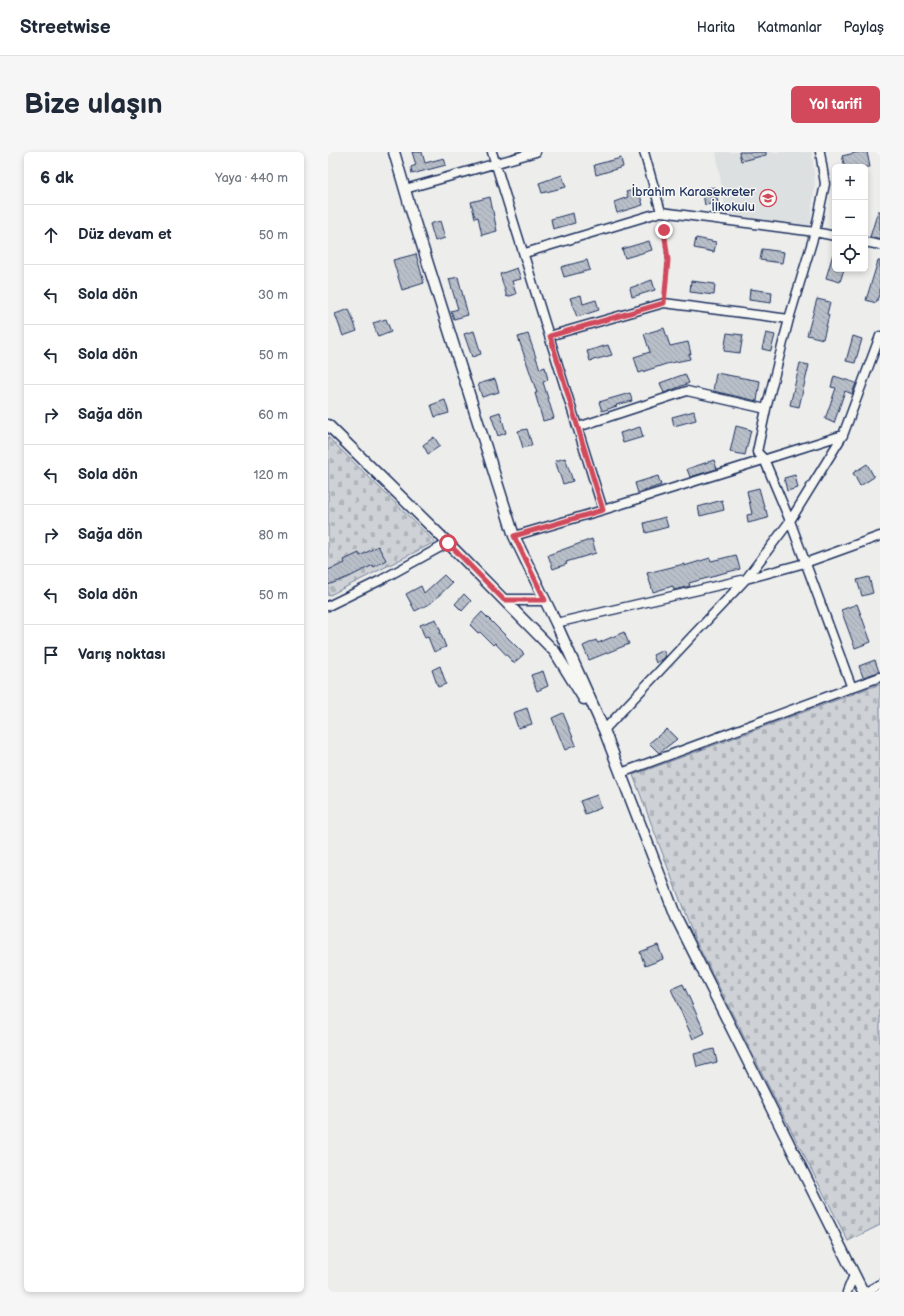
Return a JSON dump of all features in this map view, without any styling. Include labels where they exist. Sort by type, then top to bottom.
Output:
[{"type":"street","points":[[394,152],[514,536],[556,623],[604,730],[622,773],[676,917],[854,1275],[864,1292],[880,1284]]},
{"type":"street","points":[[492,152],[525,253],[603,510]]},
{"type":"street","points":[[405,189],[536,152]]},
{"type":"street","points":[[644,152],[661,212]]},
{"type":"street","points":[[820,152],[825,184],[815,232],[789,319],[766,409],[757,452],[764,459],[790,521],[852,688]]},
{"type":"street","points":[[525,253],[661,212],[832,235]]},
{"type":"street","points":[[868,243],[880,245]]},
{"type":"street","points":[[550,336],[664,303],[789,319]]},
{"type":"street","points":[[604,730],[746,579],[790,521],[843,435],[880,336]]},
{"type":"street","points":[[578,427],[686,391],[766,409]]},
{"type":"street","points":[[328,425],[448,543],[555,652],[604,730]]},
{"type":"street","points":[[514,536],[603,510],[843,435]]},
{"type":"street","points":[[556,623],[746,579],[805,563],[880,536]]},
{"type":"street","points":[[328,606],[382,580],[448,543]]},
{"type":"street","points":[[504,600],[545,600]]},
{"type":"street","points":[[622,773],[880,677]]},
{"type":"street","points":[[847,1292],[854,1275]]},
{"type":"path","points":[[661,212],[668,260],[664,303]]},
{"type":"shaded area","name":"İbrahim Karasekreter İlkokulu","points":[[716,152],[812,152],[815,182],[810,227],[726,214]]},
{"type":"green space","points":[[328,437],[435,542],[328,596]]},
{"type":"green space","points":[[880,684],[880,1225],[848,1241],[694,937],[633,775]]},
{"type":"building","points":[[412,152],[422,152],[425,163],[444,158],[446,165],[412,174],[411,167],[416,165]]},
{"type":"building","points":[[739,152],[766,152],[766,155],[741,161]]},
{"type":"building","points":[[859,152],[867,152],[870,167],[868,167],[868,164],[844,164],[842,156]]},
{"type":"building","points":[[621,158],[623,167],[596,175],[594,165]]},
{"type":"building","points":[[562,175],[566,187],[542,193],[539,183]]},
{"type":"building","points":[[715,187],[718,203],[705,205],[702,189]]},
{"type":"building","points":[[638,189],[643,205],[617,213],[614,202],[628,197],[626,192]]},
{"type":"building","points":[[490,197],[497,231],[482,235],[478,217],[475,218],[471,202]]},
{"type":"building","points":[[878,211],[880,211],[880,239],[870,237]]},
{"type":"building","points":[[573,213],[575,223],[553,229],[551,219]]},
{"type":"building","points":[[440,221],[445,238],[435,241],[430,224]]},
{"type":"building","points":[[696,238],[716,242],[714,252],[694,248]]},
{"type":"building","points":[[649,241],[652,250],[625,258],[622,249]]},
{"type":"building","points":[[762,249],[784,252],[782,263],[760,260]]},
{"type":"building","points":[[416,254],[424,283],[402,290],[393,260]]},
{"type":"building","points":[[832,257],[832,272],[843,272],[840,282],[826,278]]},
{"type":"building","points":[[587,260],[590,270],[564,277],[561,267]]},
{"type":"building","points":[[878,261],[880,261],[880,292],[876,303],[866,300]]},
{"type":"building","points":[[517,268],[521,279],[512,281],[516,294],[507,297],[500,274]]},
{"type":"building","points":[[458,277],[468,315],[454,319],[451,311],[458,309],[449,279]]},
{"type":"building","points":[[652,280],[655,290],[632,297],[630,288]]},
{"type":"building","points":[[691,281],[715,284],[714,295],[690,292]]},
{"type":"building","points":[[750,289],[772,292],[771,303],[749,300]]},
{"type":"building","points":[[581,295],[583,304],[596,300],[599,310],[577,317],[570,298]]},
{"type":"building","points":[[817,299],[830,302],[827,314],[829,315],[823,339],[807,335]]},
{"type":"building","points":[[349,309],[357,331],[343,336],[335,314]]},
{"type":"building","points":[[386,319],[391,332],[378,337],[373,323]]},
{"type":"building","points":[[664,328],[670,346],[688,342],[691,354],[689,354],[690,359],[666,364],[639,373],[634,357],[650,352],[644,334]]},
{"type":"building","points":[[474,331],[481,354],[472,357],[464,334]]},
{"type":"building","points":[[727,333],[743,335],[740,353],[724,351]]},
{"type":"building","points":[[766,333],[775,335],[771,351],[762,349]]},
{"type":"building","points":[[528,334],[540,369],[545,367],[548,380],[543,382],[554,418],[543,421],[535,393],[537,393],[518,337]]},
{"type":"building","points":[[853,336],[862,339],[855,363],[846,361]]},
{"type":"building","points":[[608,345],[612,355],[590,361],[587,351]]},
{"type":"building","points":[[800,363],[809,365],[799,407],[790,405]]},
{"type":"building","points":[[716,373],[760,381],[757,401],[713,391]]},
{"type":"building","points":[[685,374],[689,383],[664,393],[660,383]]},
{"type":"building","points":[[834,376],[856,383],[852,394],[845,391],[834,423],[825,419],[836,388],[831,387]]},
{"type":"building","points":[[495,379],[499,392],[482,397],[478,384]]},
{"type":"building","points":[[630,393],[632,401],[616,405],[617,406],[602,411],[599,402]]},
{"type":"building","points":[[445,400],[449,413],[435,417],[431,405]]},
{"type":"building","points":[[694,411],[696,420],[674,426],[672,417]]},
{"type":"building","points":[[500,412],[506,433],[498,436],[491,415]]},
{"type":"building","points":[[736,426],[751,430],[745,455],[730,452]]},
{"type":"building","points":[[640,427],[643,437],[623,443],[620,433]]},
{"type":"building","points":[[527,429],[532,445],[523,448],[518,431]]},
{"type":"building","points":[[434,437],[440,446],[428,454],[423,445]]},
{"type":"building","points":[[565,458],[573,481],[563,484],[555,461]]},
{"type":"building","points":[[714,460],[717,469],[690,477],[687,469]]},
{"type":"building","points":[[867,464],[874,477],[860,486],[853,473]]},
{"type":"building","points":[[795,475],[798,488],[787,491],[784,478]]},
{"type":"building","points":[[658,476],[661,485],[638,493],[635,483]]},
{"type":"building","points":[[759,488],[768,518],[748,523],[747,515],[752,514],[747,491]]},
{"type":"building","points":[[722,500],[724,510],[700,516],[698,507]]},
{"type":"building","points":[[665,517],[668,527],[646,533],[644,523]]},
{"type":"building","points":[[592,539],[596,553],[566,562],[567,564],[553,569],[548,555]]},
{"type":"building","points":[[378,546],[386,560],[374,567],[373,565],[328,585],[328,570],[345,563],[344,560],[359,553],[360,556]]},
{"type":"building","points":[[736,555],[740,569],[689,583],[690,586],[674,590],[673,586],[653,592],[647,573],[684,564],[684,566],[710,558],[711,561]]},
{"type":"building","points":[[444,575],[452,583],[431,603],[415,611],[406,594],[421,586],[424,593]]},
{"type":"building","points":[[869,577],[873,593],[862,596],[857,580]]},
{"type":"building","points":[[464,594],[471,601],[462,611],[455,604]]},
{"type":"building","points":[[857,604],[871,642],[855,648],[841,610]]},
{"type":"building","points":[[482,612],[524,654],[514,663],[495,643],[493,645],[480,632],[478,633],[470,625]]},
{"type":"building","points":[[436,619],[446,647],[434,652],[428,637],[425,638],[420,625]]},
{"type":"building","points":[[624,632],[629,644],[589,660],[583,646],[596,640],[598,643]]},
{"type":"building","points":[[663,650],[666,656],[656,663],[653,655]]},
{"type":"building","points":[[875,660],[879,672],[863,677],[859,666]]},
{"type":"building","points":[[440,666],[446,684],[438,687],[432,670]]},
{"type":"building","points":[[543,671],[548,686],[537,691],[531,675]]},
{"type":"building","points":[[527,708],[532,724],[518,728],[513,713]]},
{"type":"building","points":[[563,713],[576,745],[565,750],[552,718]]},
{"type":"building","points":[[667,729],[677,739],[659,753],[649,743]]},
{"type":"building","points":[[597,795],[601,808],[585,814],[580,801]]},
{"type":"building","points":[[658,945],[663,959],[645,966],[640,952]]},
{"type":"building","points":[[683,984],[705,1033],[693,1039],[671,989]]},
{"type":"building","points":[[714,1049],[717,1062],[697,1067],[694,1054]]},
{"type":"place","name":"İbrahim Karasekreter İlkokulu","points":[[768,198]]},
{"type":"route","points":[[448,543],[504,600],[545,600],[514,536],[603,510],[550,336],[664,303],[668,260],[664,230]]}]
